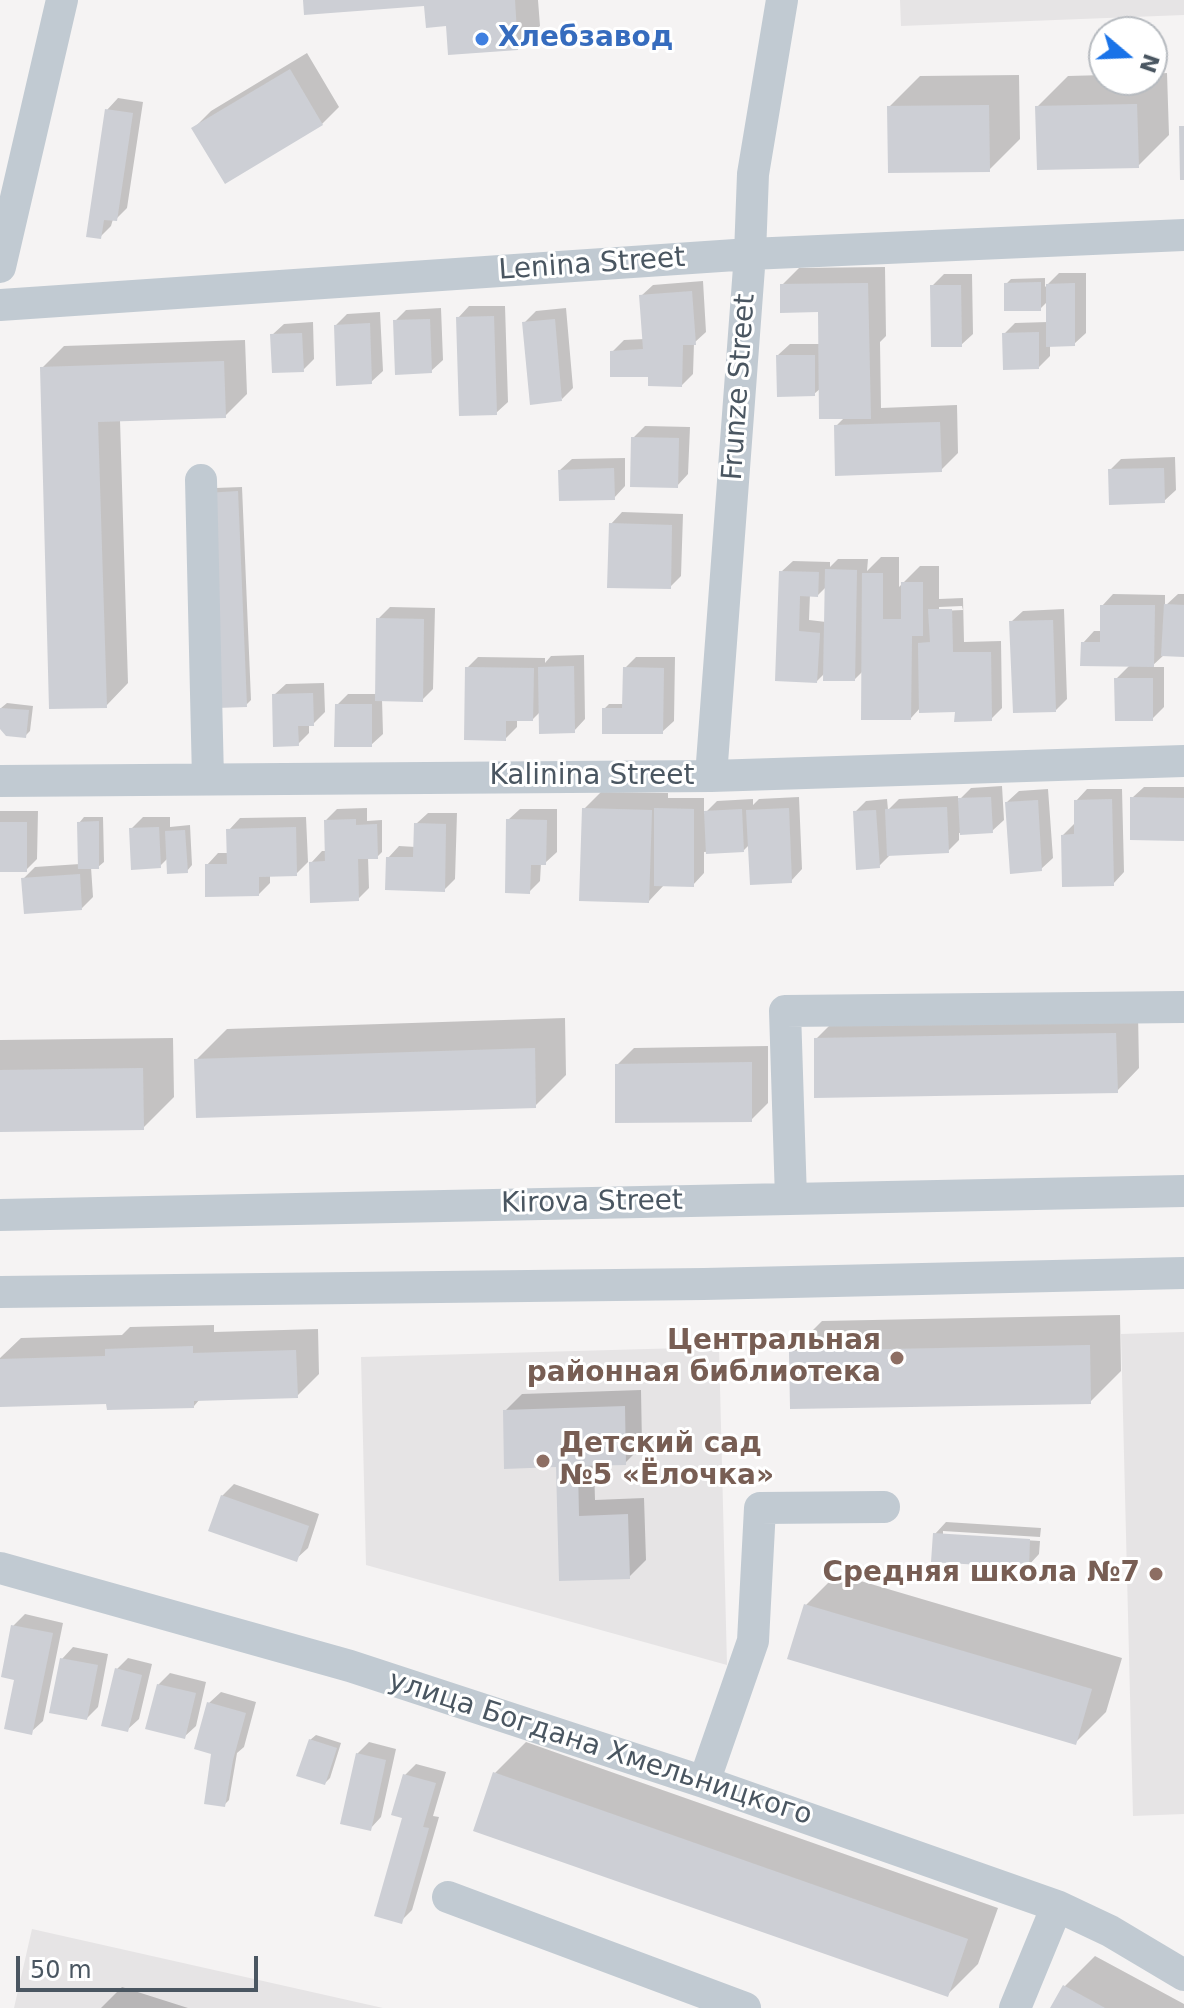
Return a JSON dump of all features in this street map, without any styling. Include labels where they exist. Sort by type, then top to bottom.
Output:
[{"type":"street","points":[[0,267],[62,0]]},
{"type":"street","name":"Frunze Street","points":[[711,776],[750,254],[753,174],[782,0]]},
{"type":"street","name":"Lenina Street","points":[[0,305],[750,254],[1184,235]]},
{"type":"street","points":[[201,480],[208,779]]},
{"type":"street","name":"Kalinina Street","points":[[0,781],[711,776],[1184,761]]},
{"type":"street","points":[[791,1199],[785,1011],[1184,1007]]},
{"type":"street","name":"Kirova Street","points":[[0,1215],[1184,1191]]},
{"type":"street","points":[[0,1292],[704,1284],[1184,1273]]},
{"type":"street","points":[[704,1782],[753,1641],[760,1508],[884,1507]]},
{"type":"street","name":"улица Богдана Хмельницкого","points":[[0,1568],[350,1666],[704,1782],[1057,1906],[1110,1931],[1184,1975]]},
{"type":"street","points":[[448,1897],[745,2008]]},
{"type":"street","points":[[1015,2008],[1057,1906]]},
{"type":"shaded area","points":[[900,0],[1184,0],[1184,15],[1088,16],[1088,19],[901,26]]},
{"type":"shaded area","name":"Средняя школа №7","points":[[1184,1332],[1184,1814],[1133,1816],[1121,1334]]},
{"type":"shaded area","name":"Детский сад №5 «Ёлочка»","points":[[719,1347],[727,1665],[366,1565],[361,1357]]},
{"type":"shaded area","points":[[32,1929],[383,2008],[14,2008]]},
{"type":"building","name":"Хлебзавод","points":[[303,0],[515,0],[518,50],[448,55],[446,26],[426,28],[424,6],[304,15]]},
{"type":"building","points":[[290,69],[323,125],[225,184],[191,128]]},
{"type":"building","points":[[1137,104],[1139,168],[1037,170],[1035,106]]},
{"type":"building","points":[[989,105],[990,172],[888,173],[887,106]]},
{"type":"building","points":[[105,109],[133,113],[117,221],[104,220],[101,239],[86,237]]},
{"type":"building","points":[[1179,126],[1184,126],[1184,180],[1180,180]]},
{"type":"building","points":[[1041,282],[1041,311],[1004,311],[1004,283]]},
{"type":"building","points":[[868,283],[871,419],[819,419],[818,312],[780,313],[780,284]]},
{"type":"building","points":[[1075,283],[1075,346],[1046,347],[1046,284]]},
{"type":"building","points":[[930,285],[961,285],[962,347],[931,347]]},
{"type":"building","points":[[692,291],[696,345],[683,345],[682,387],[648,386],[648,377],[610,377],[610,351],[643,349],[639,295]]},
{"type":"building","points":[[494,316],[497,415],[459,416],[456,317]]},
{"type":"building","points":[[430,319],[432,373],[395,375],[393,320]]},
{"type":"building","points":[[555,319],[562,401],[530,405],[522,322]]},
{"type":"building","points":[[370,323],[372,384],[336,386],[334,325]]},
{"type":"building","points":[[1039,332],[1039,369],[1003,370],[1002,333]]},
{"type":"building","points":[[302,333],[304,372],[272,373],[270,334]]},
{"type":"building","points":[[776,355],[815,355],[815,396],[777,397]]},
{"type":"building","points":[[224,361],[226,418],[98,422],[107,708],[49,709],[40,367]]},
{"type":"building","points":[[940,422],[942,472],[835,476],[834,425]]},
{"type":"building","points":[[631,437],[679,438],[678,488],[630,487]]},
{"type":"building","points":[[614,468],[615,500],[559,501],[558,470]]},
{"type":"building","points":[[1164,468],[1165,503],[1109,505],[1108,469]]},
{"type":"building","points":[[238,491],[247,707],[216,708],[207,493]]},
{"type":"building","points":[[609,523],[672,525],[671,589],[607,588]]},
{"type":"building","points":[[825,569],[857,570],[855,681],[823,681]]},
{"type":"building","points":[[779,571],[819,572],[818,597],[800,596],[799,631],[820,633],[817,683],[775,681]]},
{"type":"building","points":[[862,573],[883,573],[883,619],[901,619],[901,582],[923,582],[923,636],[912,636],[911,720],[861,720]]},
{"type":"building","points":[[1164,604],[1184,605],[1184,657],[1161,656]]},
{"type":"building","points":[[1100,605],[1155,605],[1154,667],[1080,666],[1081,642],[1100,642]]},
{"type":"building","points":[[928,609],[952,609],[953,652],[991,652],[992,721],[954,722],[955,712],[919,713],[918,643],[930,642]]},
{"type":"building","points":[[376,618],[424,619],[423,702],[375,701]]},
{"type":"building","points":[[1053,620],[1056,712],[1013,713],[1009,621]]},
{"type":"building","points":[[574,666],[575,733],[539,734],[538,667]]},
{"type":"building","points":[[465,667],[534,668],[533,721],[506,721],[506,741],[464,740]]},
{"type":"building","points":[[623,667],[664,668],[663,734],[602,734],[602,708],[622,708]]},
{"type":"building","points":[[1114,678],[1153,678],[1153,721],[1115,721]]},
{"type":"building","points":[[313,693],[314,726],[298,726],[299,746],[273,747],[272,694]]},
{"type":"building","points":[[335,704],[372,704],[372,747],[334,747]]},
{"type":"building","points":[[0,708],[29,710],[26,738],[6,736],[0,729]]},
{"type":"building","points":[[991,797],[993,833],[960,835],[958,798]]},
{"type":"building","points":[[1130,797],[1184,798],[1184,841],[1130,840]]},
{"type":"building","points":[[1112,799],[1114,886],[1062,887],[1061,835],[1074,834],[1074,800]]},
{"type":"building","points":[[1038,800],[1042,871],[1010,874],[1005,802]]},
{"type":"building","points":[[947,807],[949,853],[887,856],[885,809]]},
{"type":"building","points":[[582,808],[652,810],[649,903],[579,901]]},
{"type":"building","points":[[654,808],[694,809],[694,887],[654,886]]},
{"type":"building","points":[[789,808],[792,883],[750,885],[746,810]]},
{"type":"building","points":[[742,809],[744,852],[706,854],[704,811]]},
{"type":"building","points":[[876,810],[880,868],[856,870],[853,811]]},
{"type":"building","points":[[356,819],[356,825],[377,824],[378,859],[358,859],[359,901],[310,903],[309,862],[325,861],[324,820]]},
{"type":"building","points":[[506,819],[547,820],[546,865],[531,865],[530,894],[505,893]]},
{"type":"building","points":[[99,821],[99,869],[78,869],[77,822]]},
{"type":"building","points":[[0,822],[27,822],[27,872],[0,872]]},
{"type":"building","points":[[414,823],[446,824],[445,892],[385,890],[386,857],[413,857]]},
{"type":"building","points":[[159,827],[161,868],[131,870],[129,828]]},
{"type":"building","points":[[296,827],[297,876],[259,877],[259,896],[205,897],[205,864],[227,864],[226,829]]},
{"type":"building","points":[[185,830],[188,873],[167,874],[165,831]]},
{"type":"building","points":[[80,874],[82,910],[24,914],[21,878]]},
{"type":"building","points":[[1116,1033],[1118,1093],[814,1098],[814,1038]]},
{"type":"building","points":[[535,1048],[536,1108],[196,1118],[194,1059]]},
{"type":"building","points":[[752,1062],[752,1122],[615,1123],[615,1064]]},
{"type":"building","points":[[143,1068],[144,1130],[0,1132],[0,1070]]},
{"type":"building","points":[[1090,1345],[1091,1404],[790,1409],[789,1351]]},
{"type":"building","points":[[193,1346],[193,1353],[296,1350],[298,1398],[194,1401],[194,1408],[107,1410],[106,1404],[0,1407],[0,1359],[105,1356],[105,1349]]},
{"type":"building","points":[[625,1406],[626,1465],[578,1466],[579,1516],[628,1514],[630,1579],[559,1581],[556,1467],[504,1469],[503,1410]]},
{"type":"building","points":[[221,1495],[309,1526],[297,1562],[208,1531]]},
{"type":"building","points":[[933,1533],[1030,1539],[1029,1568],[931,1562]]},
{"type":"building","points":[[804,1604],[1092,1689],[1076,1745],[787,1659]]},
{"type":"building","points":[[11,1625],[53,1633],[32,1735],[4,1729],[14,1680],[1,1677]]},
{"type":"building","points":[[60,1658],[98,1665],[87,1720],[49,1713]]},
{"type":"building","points":[[115,1668],[142,1675],[128,1732],[101,1726]]},
{"type":"building","points":[[157,1684],[196,1693],[185,1739],[145,1729]]},
{"type":"building","points":[[207,1702],[246,1713],[233,1760],[225,1807],[204,1804],[211,1754],[194,1749]]},
{"type":"building","points":[[309,1739],[337,1748],[325,1785],[296,1776]]},
{"type":"building","points":[[356,1753],[386,1760],[371,1831],[340,1824]]},
{"type":"building","points":[[493,1772],[968,1939],[948,1997],[473,1831]]},
{"type":"building","points":[[403,1774],[436,1783],[423,1827],[429,1828],[402,1924],[374,1916],[402,1818],[391,1815]]},
{"type":"building","points":[[1063,1985],[1105,2008],[1050,2008]]},
{"type":"place","name":"Хлебзавод","points":[[482,39]]},
{"type":"place","name":"Центральная районная библиотека","points":[[897,1358]]},
{"type":"place","name":"Детский сад №5 «Ёлочка»","points":[[543,1461]]},
{"type":"place","name":"Средняя школа №7","points":[[1156,1574]]}]
